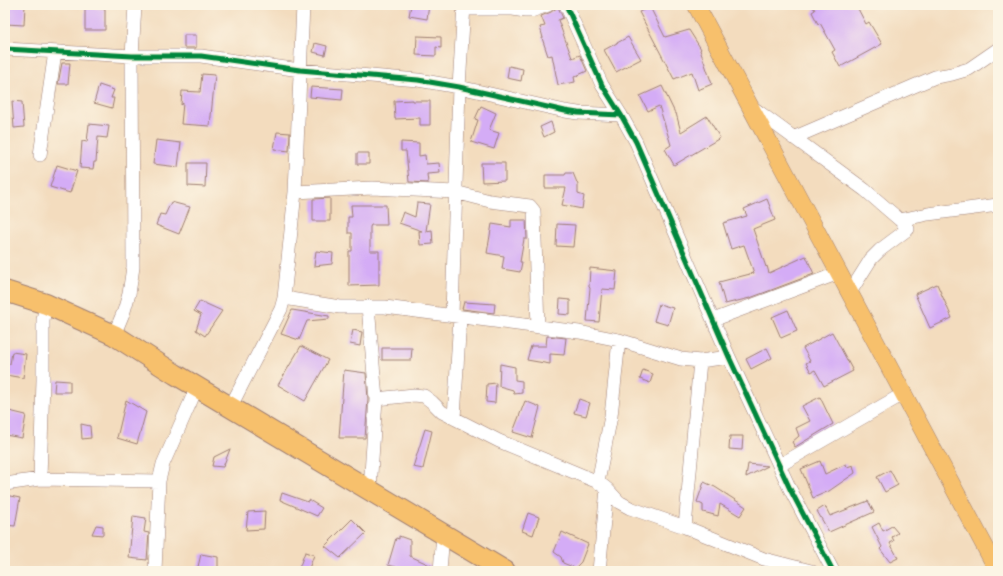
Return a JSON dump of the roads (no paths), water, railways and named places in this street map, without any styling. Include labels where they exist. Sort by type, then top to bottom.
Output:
[{"type":"highway","points":[[5,291],[46,304],[114,335],[293,445],[370,489],[505,571]]},
{"type":"main road","points":[[696,5],[998,571]]},
{"type":"street","points":[[114,335],[129,294],[133,267],[132,56],[135,5]]},
{"type":"street","points":[[230,406],[282,309],[295,192],[303,5]]},
{"type":"street","points":[[454,418],[456,316],[455,192],[464,7],[531,11],[548,5]]},
{"type":"street","points":[[566,5],[602,85],[636,142],[729,357],[790,488],[832,571]]},
{"type":"street","points":[[793,138],[935,77],[969,69],[998,49]]},
{"type":"street","points":[[5,50],[132,56],[201,56],[300,70],[418,80],[459,87],[565,111],[621,115]]},
{"type":"street","points":[[40,155],[55,52]]},
{"type":"street","points":[[749,105],[865,190],[900,220],[908,229],[880,250],[871,259],[849,294]]},
{"type":"street","points":[[295,192],[372,188],[455,192],[490,201],[524,204],[530,206],[534,211],[538,327]]},
{"type":"street","points":[[900,220],[928,214],[998,205]]},
{"type":"street","points":[[713,320],[839,273]]},
{"type":"street","points":[[284,298],[340,306],[368,306],[456,316],[579,332],[619,340],[681,359],[700,361],[729,357]]},
{"type":"street","points":[[40,479],[43,320],[46,304]]},
{"type":"street","points":[[368,306],[376,399],[370,489]]},
{"type":"street","points":[[599,571],[602,486],[619,340]]},
{"type":"street","points":[[685,527],[700,361]]},
{"type":"street","points":[[155,571],[159,481],[164,464],[197,387]]},
{"type":"street","points":[[780,465],[904,394]]},
{"type":"street","points":[[376,399],[414,395],[424,396],[442,412],[499,441],[602,486],[619,502],[630,508],[685,527],[764,559],[811,571]]},
{"type":"street","points":[[5,484],[40,479],[159,481]]},
{"type":"street","points":[[440,571],[443,534]]}]
